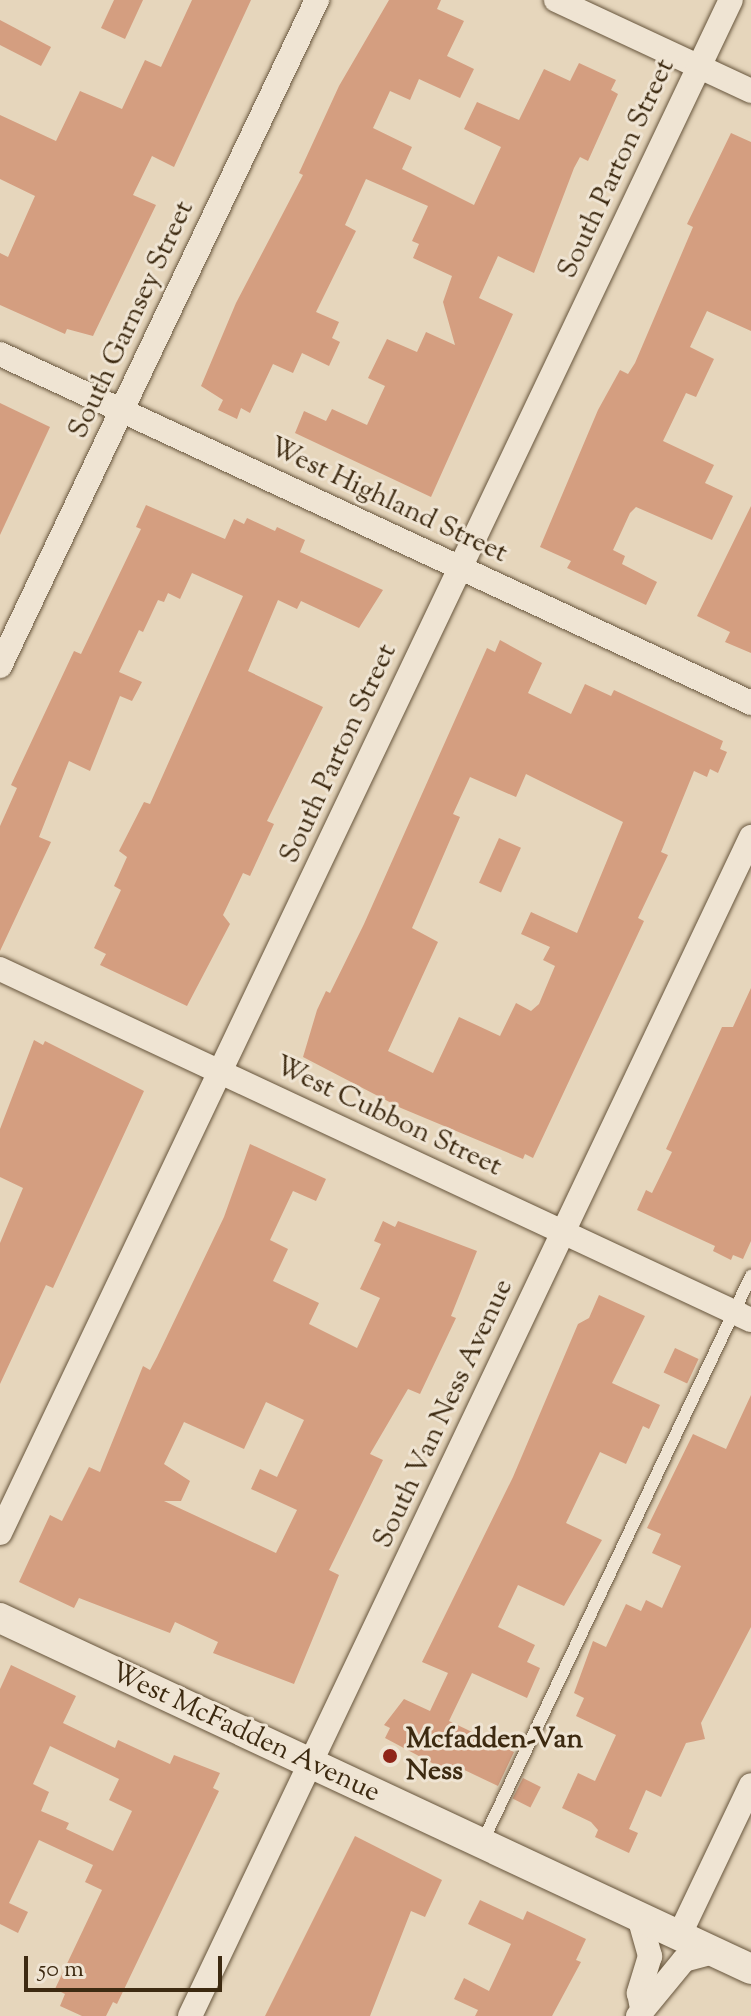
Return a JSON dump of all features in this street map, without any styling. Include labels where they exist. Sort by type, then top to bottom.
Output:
[{"type":"street","name":"South Garnsey Street","points":[[0,666],[317,0]]},
{"type":"street","points":[[556,0],[751,91]]},
{"type":"street","name":"South Parton Street","points":[[0,1533],[731,0]]},
{"type":"street","name":"West Highland Street","points":[[0,354],[751,703]]},
{"type":"street","name":"South Van Ness Avenue","points":[[190,2016],[751,837]]},
{"type":"street","name":"West Cubbon Street","points":[[0,969],[742,1316]]},
{"type":"street","name":"West McFadden Avenue","points":[[0,1618],[751,1969]]},
{"type":"street","points":[[679,1936],[751,1785]]},
{"type":"street","points":[[639,1917],[650,1956],[639,1993],[640,2012]]},
{"type":"street","points":[[640,2012],[658,1997],[684,1960],[713,1952]]},
{"type":"lane","points":[[482,1843],[742,1316],[751,1276]]},
{"type":"building","points":[[114,0],[143,0],[125,39],[101,28]]},
{"type":"building","points":[[192,0],[251,0],[174,167],[152,156],[133,195],[156,205],[93,336],[67,329],[65,334],[0,305],[0,253],[8,257],[35,196],[0,179],[0,115],[56,141],[80,91],[122,109],[145,60],[161,67]]},
{"type":"building","points":[[389,0],[441,0],[437,9],[464,21],[447,56],[474,69],[460,98],[419,79],[410,100],[390,91],[373,128],[412,147],[402,169],[474,205],[501,147],[464,129],[477,102],[519,120],[544,69],[570,81],[579,63],[616,80],[611,90],[618,94],[588,161],[580,157],[574,168],[534,273],[498,256],[479,298],[513,314],[431,497],[295,433],[304,411],[326,421],[332,409],[367,425],[385,386],[368,378],[387,339],[417,352],[426,332],[455,345],[443,302],[452,276],[413,258],[419,244],[412,241],[428,206],[366,179],[345,225],[356,231],[316,312],[339,322],[332,338],[340,342],[329,366],[302,353],[293,373],[273,364],[250,413],[241,408],[237,419],[218,410],[223,400],[201,386],[236,303],[303,175],[299,173],[339,86]]},
{"type":"building","points":[[0,20],[51,47],[41,66],[0,45]]},
{"type":"building","points":[[731,133],[751,142],[751,331],[707,311],[690,347],[714,359],[696,397],[686,393],[663,441],[714,465],[705,483],[733,496],[712,540],[636,507],[630,513],[613,550],[625,556],[622,564],[657,582],[646,605],[567,568],[571,561],[540,547],[598,410],[620,370],[628,374],[635,363],[693,227],[687,224]]},
{"type":"building","points":[[0,403],[50,427],[0,535]]},
{"type":"building","points":[[146,505],[225,539],[234,519],[244,524],[247,518],[275,531],[277,527],[305,540],[300,552],[383,590],[359,628],[301,601],[297,609],[278,600],[248,671],[323,707],[267,821],[274,824],[250,876],[243,873],[223,915],[230,924],[187,1006],[100,965],[106,954],[94,948],[121,890],[114,886],[127,857],[119,851],[144,802],[150,804],[243,596],[192,573],[180,599],[168,593],[164,602],[158,600],[143,632],[139,630],[119,672],[142,682],[132,701],[120,696],[90,771],[69,761],[39,837],[51,842],[0,951],[0,826],[17,788],[11,785],[74,651],[81,654],[141,529],[136,527]]},
{"type":"building","points":[[751,506],[751,653],[725,642],[730,632],[697,616]]},
{"type":"building","points":[[500,640],[542,663],[528,693],[571,714],[585,684],[611,696],[614,690],[723,741],[720,749],[727,752],[718,773],[710,769],[707,777],[694,771],[661,852],[668,855],[638,918],[644,921],[533,1158],[525,1154],[523,1159],[401,1108],[303,1057],[317,1010],[326,991],[330,993],[364,924],[487,648],[495,652]],"holes":[[[526,774],[623,822],[577,933],[531,912],[521,934],[550,947],[543,960],[555,966],[539,1004],[531,1011],[516,1003],[500,1036],[459,1017],[433,1073],[388,1051],[438,942],[412,928],[460,817],[453,814],[470,777],[516,797]]]},
{"type":"building","points":[[499,838],[521,848],[501,893],[479,883]]},
{"type":"building","points":[[751,988],[751,1241],[743,1259],[733,1255],[731,1260],[713,1251],[715,1246],[637,1210],[646,1190],[652,1193],[672,1152],[666,1149],[722,1027],[733,1027]]},
{"type":"building","points":[[34,1040],[43,1045],[45,1041],[144,1091],[53,1288],[46,1285],[0,1384],[0,1243],[23,1188],[0,1177],[0,1129]]},
{"type":"building","points":[[250,1144],[326,1179],[316,1201],[293,1191],[270,1240],[288,1249],[273,1281],[319,1303],[309,1324],[357,1348],[380,1298],[360,1289],[381,1244],[374,1241],[383,1221],[395,1227],[398,1221],[477,1251],[451,1316],[456,1318],[420,1394],[408,1389],[370,1454],[383,1460],[329,1570],[339,1575],[294,1684],[213,1653],[218,1642],[175,1622],[170,1633],[79,1598],[74,1608],[19,1582],[50,1515],[62,1521],[89,1467],[100,1472],[143,1366],[150,1370],[224,1217]],"holes":[[[266,1402],[304,1420],[277,1477],[260,1469],[251,1489],[297,1510],[276,1553],[164,1501],[181,1501],[190,1481],[164,1464],[184,1422],[244,1449]]]},
{"type":"building","points":[[599,1295],[645,1316],[612,1383],[660,1405],[649,1429],[643,1426],[626,1464],[600,1452],[587,1479],[566,1523],[602,1540],[564,1606],[518,1585],[498,1627],[535,1645],[527,1662],[540,1668],[527,1698],[472,1673],[449,1721],[514,1752],[498,1786],[456,1766],[453,1773],[385,1738],[390,1728],[384,1725],[404,1699],[430,1711],[448,1673],[422,1662],[513,1477],[578,1324],[589,1318]]},
{"type":"building","points":[[675,1348],[699,1359],[687,1383],[664,1372]]},
{"type":"building","points":[[751,1395],[751,1627],[701,1723],[705,1739],[686,1743],[661,1797],[646,1790],[629,1829],[638,1833],[629,1853],[595,1837],[598,1830],[591,1822],[562,1808],[578,1773],[595,1781],[616,1735],[576,1716],[584,1698],[574,1693],[593,1641],[606,1647],[626,1604],[641,1611],[646,1600],[662,1608],[681,1566],[652,1553],[661,1534],[647,1528],[693,1434],[726,1449]]},
{"type":"building","points":[[11,1665],[76,1696],[63,1723],[115,1748],[118,1740],[170,1764],[174,1755],[220,1773],[213,1788],[219,1791],[117,2004],[113,2002],[106,2016],[82,2016],[60,2006],[65,1994],[55,1989],[102,1890],[85,1882],[93,1865],[39,1840],[9,1903],[28,1912],[18,1933],[0,1924],[0,1689]],"holes":[[[50,1746],[119,1779],[109,1800],[132,1811],[113,1851],[66,1829],[69,1823],[41,1811],[49,1792],[33,1784]]]},
{"type":"building","points":[[523,1778],[541,1787],[530,1808],[513,1798]]},
{"type":"building","points":[[355,1836],[442,1880],[425,1917],[411,1911],[370,2016],[265,2016]]},
{"type":"building","points":[[480,1900],[523,1920],[527,1911],[586,1939],[576,1960],[581,1962],[552,2016],[475,2016],[478,2010],[454,1999],[464,1978],[489,1991],[511,1944],[468,1924]]},
{"type":"place","name":"Mcfadden-Van Ness","points":[[390,1756]]}]
